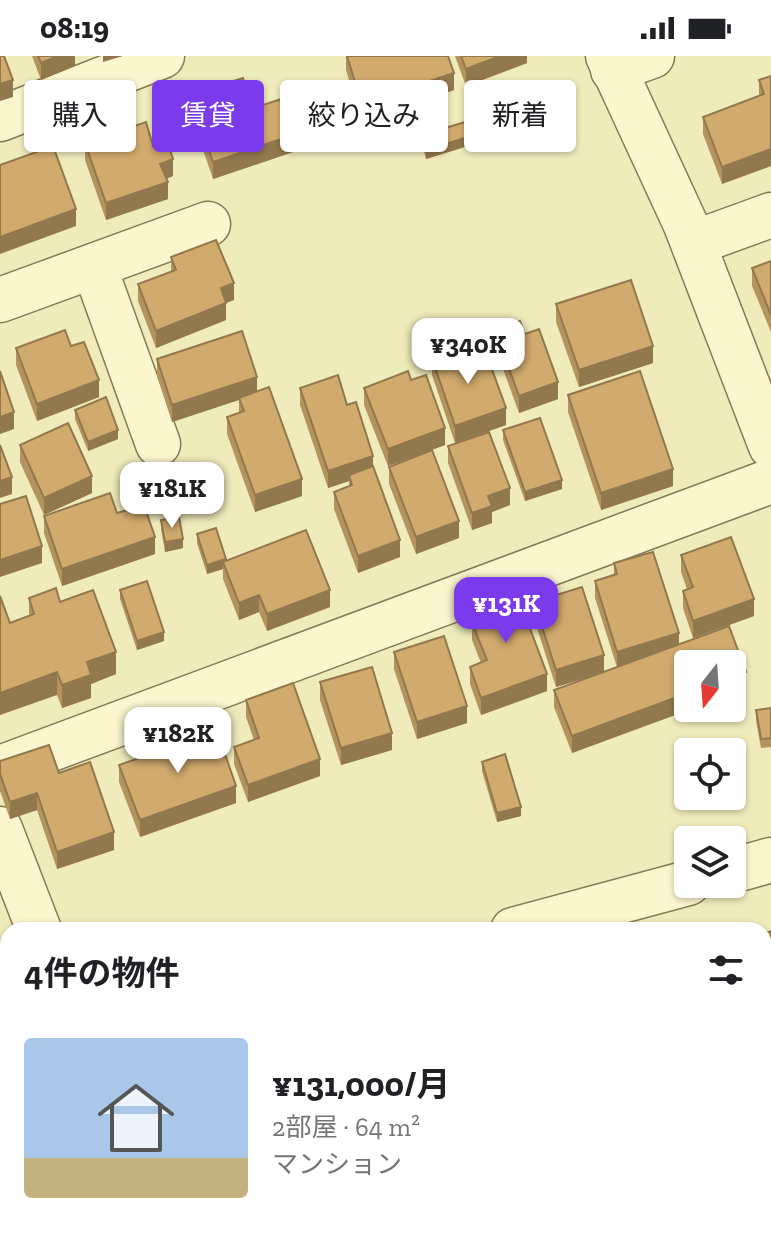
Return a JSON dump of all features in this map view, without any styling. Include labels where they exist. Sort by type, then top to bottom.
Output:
[{"type":"street","points":[[0,119],[162,56]]},
{"type":"street","points":[[624,61],[771,446]]},
{"type":"street","points":[[694,243],[771,215]]},
{"type":"street","points":[[0,300],[208,224]]},
{"type":"street","points":[[94,266],[158,444]]},
{"type":"street","points":[[0,768],[771,481]]},
{"type":"street","points":[[0,829],[36,922]]},
{"type":"street","points":[[746,867],[771,860]]},
{"type":"street","points":[[543,922],[674,887]]},
{"type":"building","points":[[0,56],[4,56],[13,80],[0,84]]},
{"type":"building","points":[[38,56],[58,56],[41,63]]},
{"type":"building","points":[[347,56],[448,56],[454,73],[433,80],[354,80]]},
{"type":"building","points":[[461,56],[500,56],[466,69]]},
{"type":"building","points":[[771,76],[771,149],[722,167],[703,117],[764,94],[759,80]]},
{"type":"building","points":[[280,99],[280,139],[264,145],[264,105]]},
{"type":"building","points":[[146,122],[152,152],[171,152],[173,159],[160,164],[168,182],[106,203],[88,152],[136,152],[136,125]]},
{"type":"building","points":[[464,122],[464,138],[448,143],[448,127]]},
{"type":"building","points":[[36,152],[55,152],[76,209],[0,237],[0,165]]},
{"type":"building","points":[[210,152],[243,152],[213,162]]},
{"type":"building","points":[[216,240],[234,283],[221,288],[226,303],[156,331],[138,284],[176,270],[171,257]]},
{"type":"building","points":[[771,261],[771,315],[752,268]]},
{"type":"building","points":[[631,280],[653,346],[579,370],[556,304]]},
{"type":"building","points":[[520,321],[525,334],[539,329],[558,382],[519,396],[495,330]]},
{"type":"building","points":[[65,330],[71,346],[84,342],[99,380],[37,404],[16,348]]},
{"type":"building","points":[[242,331],[257,377],[172,405],[157,359]]},
{"type":"building","points":[[461,348],[466,360],[486,353],[506,408],[455,426],[432,358]]},
{"type":"building","points":[[0,371],[14,412],[0,417]]},
{"type":"building","points":[[408,371],[411,380],[426,375],[445,428],[388,449],[364,388]]},
{"type":"building","points":[[640,371],[673,469],[601,493],[568,395]]},
{"type":"building","points":[[338,375],[347,405],[356,402],[373,456],[328,471],[300,388]]},
{"type":"building","points":[[269,387],[302,479],[255,495],[227,417],[244,411],[239,398]]},
{"type":"building","points":[[106,397],[118,430],[88,442],[75,410]]},
{"type":"building","points":[[540,418],[562,480],[525,492],[503,430]]},
{"type":"building","points":[[68,423],[92,476],[44,498],[20,445]]},
{"type":"building","points":[[489,432],[510,488],[488,496],[492,506],[472,513],[448,446]]},
{"type":"building","points":[[0,445],[12,477],[0,481]]},
{"type":"building","points":[[432,450],[459,521],[416,537],[389,467]]},
{"type":"building","points":[[373,466],[400,540],[358,556],[334,492],[352,485],[349,475]]},
{"type":"building","points":[[110,493],[117,513],[144,505],[155,537],[62,569],[44,516]]},
{"type":"building","points":[[26,496],[42,546],[0,560],[0,504]]},
{"type":"building","points":[[179,517],[183,539],[165,542],[161,520]]},
{"type":"building","points":[[216,528],[226,559],[207,565],[197,534]]},
{"type":"building","points":[[306,530],[330,590],[267,614],[259,595],[239,603],[223,562]]},
{"type":"building","points":[[731,537],[754,599],[693,621],[683,591],[693,587],[681,555]]},
{"type":"building","points":[[653,552],[679,633],[617,652],[595,581],[617,574],[614,563]]},
{"type":"building","points":[[147,581],[164,632],[137,641],[120,590]]},
{"type":"building","points":[[513,583],[547,674],[481,698],[470,667],[487,660],[472,623],[491,616],[483,595]]},
{"type":"building","points":[[582,587],[604,655],[556,670],[534,602]]},
{"type":"building","points":[[56,588],[60,602],[93,590],[116,652],[87,662],[91,675],[62,685],[57,672],[0,693],[0,596],[10,623],[34,614],[29,598]]},
{"type":"building","points":[[729,626],[738,650],[674,650],[674,698],[572,736],[554,690]]},
{"type":"building","points":[[444,636],[467,706],[417,722],[394,652]]},
{"type":"building","points":[[372,667],[392,733],[341,748],[320,682]]},
{"type":"building","points":[[293,683],[320,759],[248,785],[234,747],[259,738],[246,700]]},
{"type":"building","points":[[771,708],[771,738],[761,739],[756,710]]},
{"type":"building","points":[[217,731],[236,786],[140,820],[119,765]]},
{"type":"building","points":[[49,745],[59,773],[90,762],[114,832],[57,852],[37,793],[10,802],[0,774],[0,761]]},
{"type":"building","points":[[505,754],[521,807],[497,813],[482,762]]}]
